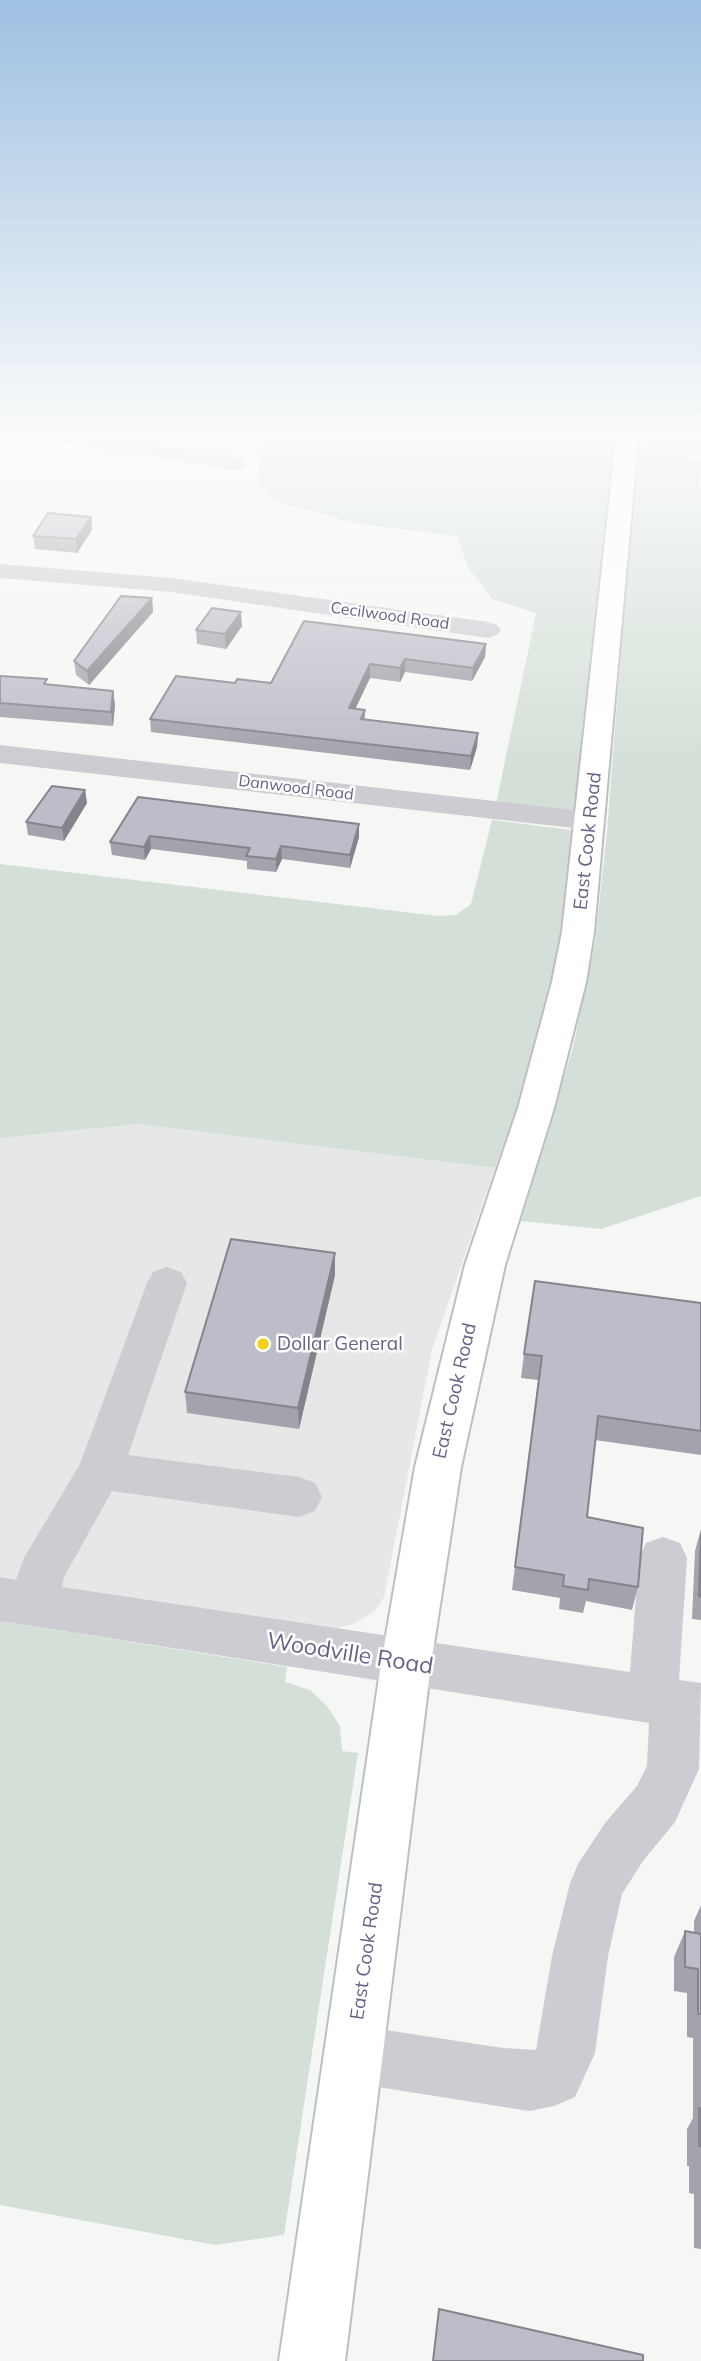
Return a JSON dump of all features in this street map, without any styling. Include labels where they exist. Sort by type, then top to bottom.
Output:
[{"type":"main road","name":"East Cook Road","points":[[312,2361],[406,1664],[438,1467],[455,1384],[485,1265],[536,1108],[569,982],[578,932],[618,540]]},
{"type":"street","name":"Cecilwood Road","points":[[0,571],[171,585],[488,630]]},
{"type":"street","name":"Danwood Road","points":[[0,754],[591,821]]},
{"type":"street","points":[[17,1602],[41,1573],[100,1470],[167,1283]]},
{"type":"street","points":[[100,1470],[299,1497]]},
{"type":"street","points":[[353,2054],[529,2081],[554,2076],[566,2053],[580,1956],[597,1883],[624,1842],[656,1804],[673,1769],[676,1703],[663,1558]]},
{"type":"street","name":"Woodville Road","points":[[17,1602],[406,1664],[676,1703]]},
{"type":"shaded area","points":[[458,540],[606,540],[579,813],[496,804],[536,613],[492,599],[467,566]]},
{"type":"shaded area","points":[[630,540],[701,540],[701,1196],[601,1229],[521,1221],[573,1047],[595,942],[607,832]]},
{"type":"shaded area","points":[[492,820],[579,831],[554,975],[518,1105],[495,1168],[139,1124],[0,1138],[0,864],[438,916],[456,915],[471,904]]},
{"type":"shaded area","points":[[139,1124],[495,1168],[432,1350],[384,1597],[375,1611],[351,1625],[332,1629],[0,1580],[0,1138]]},
{"type":"shaded area","points":[[0,1621],[287,1667],[285,1682],[310,1690],[327,1706],[340,1726],[342,1751],[358,1753],[284,2235],[215,2245],[0,2205]]},
{"type":"building","points":[[121,596],[152,598],[87,671],[74,661]]},
{"type":"building","points":[[212,608],[241,612],[225,634],[196,630]]},
{"type":"building","points":[[304,621],[486,644],[473,668],[405,659],[400,668],[370,664],[349,708],[365,710],[361,719],[478,733],[471,756],[150,719],[176,676],[235,683],[237,679],[271,683]]},
{"type":"building","points":[[0,676],[47,679],[44,684],[113,691],[111,712],[0,703]]},
{"type":"building","points":[[52,786],[85,790],[62,828],[26,822]]},
{"type":"building","points":[[138,797],[359,824],[350,855],[281,846],[276,859],[246,856],[250,848],[150,836],[144,847],[110,842]]},
{"type":"building","name":"Dollar General","points":[[231,1239],[335,1253],[298,1408],[185,1392]]},
{"type":"building","points":[[535,1281],[701,1303],[701,1431],[598,1416],[587,1517],[643,1528],[638,1587],[589,1579],[588,1590],[563,1586],[564,1575],[515,1567],[542,1356],[524,1354]]},
{"type":"building","points":[[701,1534],[701,1597],[699,1596]]},
{"type":"building","points":[[685,1931],[701,1934],[701,2014],[698,2014],[698,1969],[685,1967]]},
{"type":"building","points":[[701,2108],[701,2146],[699,2146]]},
{"type":"building","points":[[439,2309],[643,2355],[643,2361],[433,2361]]},
{"type":"place","name":"Dollar General","points":[[263,1344]]}]
